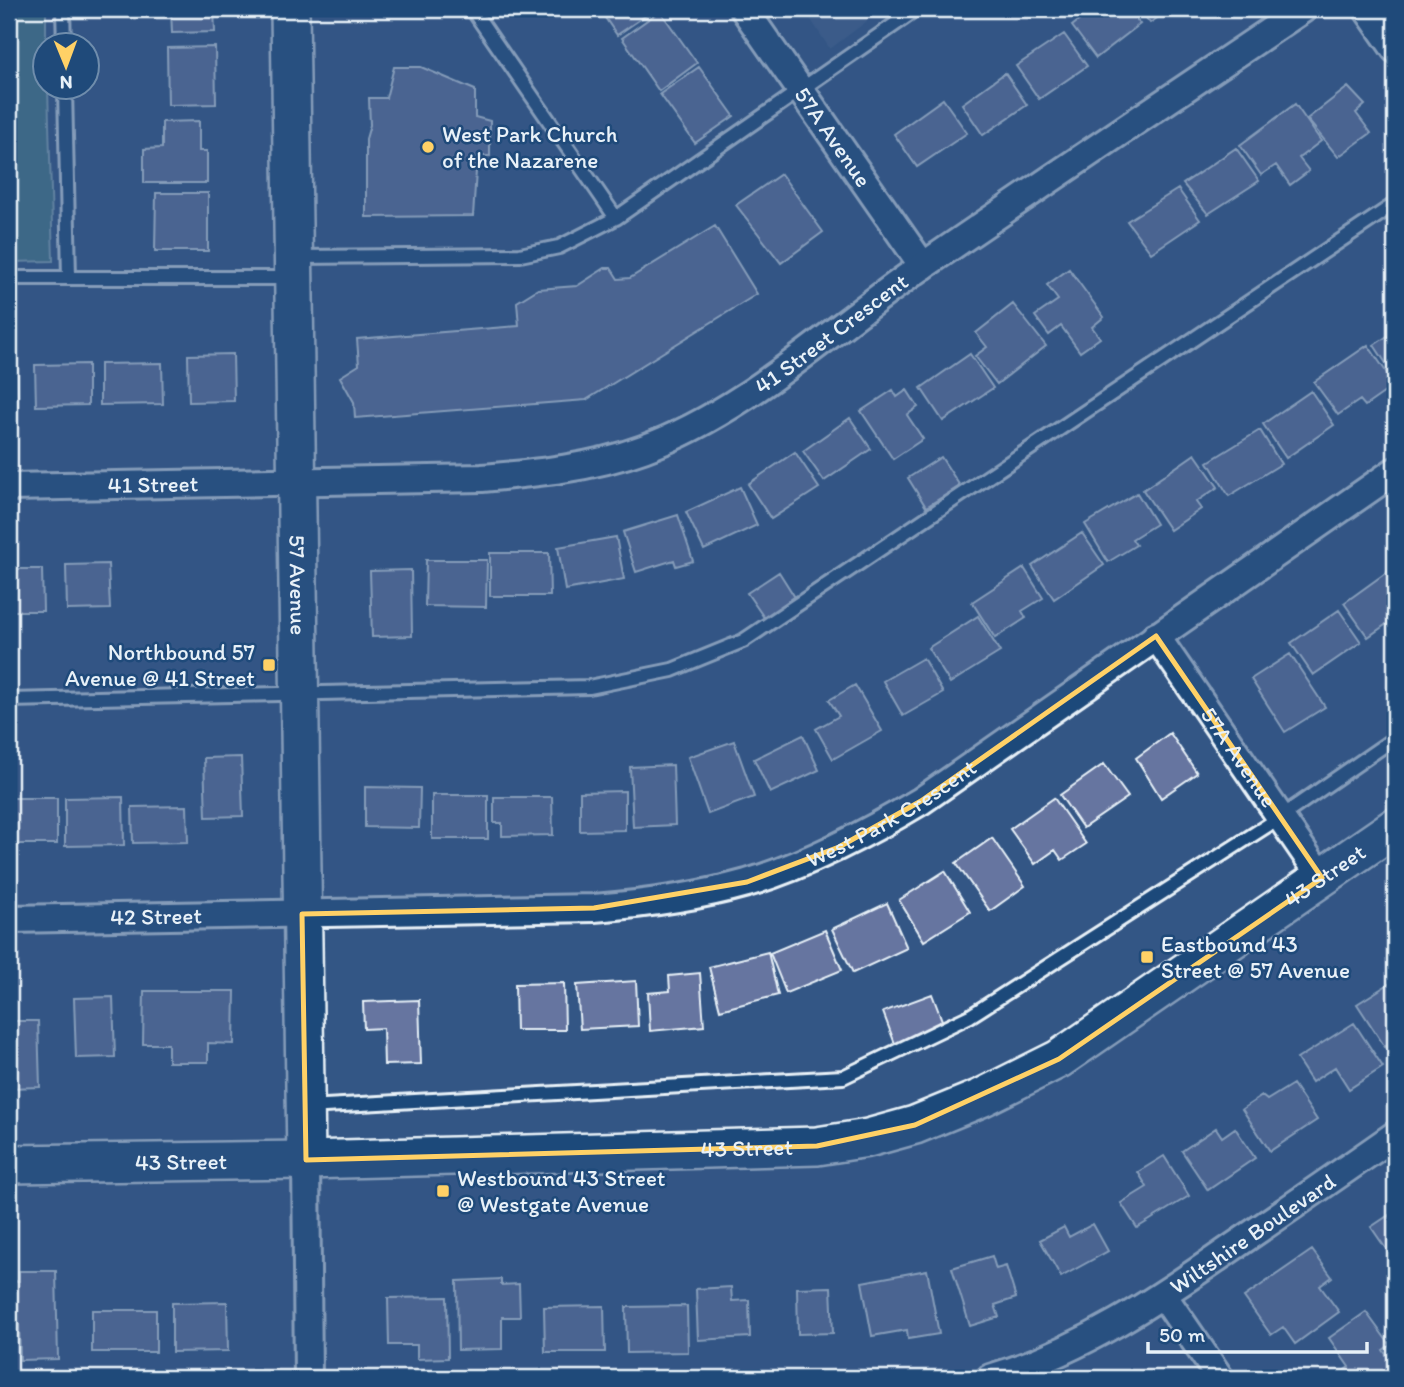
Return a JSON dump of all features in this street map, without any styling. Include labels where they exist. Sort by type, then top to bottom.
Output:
[{"type":"street","name":"57 Avenue","points":[[290,9],[306,1160]]},
{"type":"street","name":"57A Avenue","points":[[744,9],[923,265]]},
{"type":"street","name":"41 Street Crescent","points":[[295,482],[482,478],[534,474],[588,466],[644,449],[703,421],[756,389],[923,265],[1303,9]]},
{"type":"street","points":[[1367,9],[1395,49]]},
{"type":"street","name":"West Park Crescent","points":[[302,914],[594,908],[647,904],[747,883],[798,865],[839,847],[921,801],[1395,471]]},
{"type":"street","name":"41 Street","points":[[9,487],[295,482]]},
{"type":"street","name":"57A Avenue","points":[[1156,636],[1322,878]]},
{"type":"street","name":"43 Street","points":[[9,1164],[306,1160],[817,1146],[880,1135],[915,1125],[981,1098],[1059,1059],[1395,827]]},
{"type":"street","name":"42 Street","points":[[9,919],[302,914]]},
{"type":"street","name":"Wiltshire Boulevard","points":[[990,1378],[1031,1366],[1082,1343],[1163,1296],[1395,1135]]},
{"type":"street","points":[[306,1160],[308,1378]]},
{"type":"street","points":[[1163,1296],[1220,1378]]},
{"type":"lane","points":[[63,9],[64,32]]},
{"type":"lane","points":[[472,9],[616,218]]},
{"type":"lane","points":[[9,278],[69,278],[293,268],[520,255],[559,247],[616,218],[917,9]]},
{"type":"lane","points":[[65,102],[69,278]]},
{"type":"lane","points":[[9,700],[589,687],[672,670],[743,641],[1395,204]]},
{"type":"lane","points":[[305,1107],[843,1077],[970,1016],[1279,818],[1395,738]]},
{"type":"highlighted area","points":[[1156,636],[1322,878],[1059,1059],[915,1125],[817,1146],[306,1160],[302,914],[594,908],[747,882],[839,847],[921,801]]},
{"type":"shaded area","points":[[804,9],[883,9],[830,49]]},
{"type":"green space","points":[[9,9],[46,9],[46,32],[32,32],[32,102],[48,102],[53,261],[9,262]]},
{"type":"building","points":[[171,9],[214,9],[215,32],[172,33]]},
{"type":"building","points":[[599,9],[650,9],[652,11],[617,35]]},
{"type":"building","points":[[1094,9],[1128,9],[1140,24],[1096,58],[1072,26]]},
{"type":"building","points":[[1139,9],[1170,9],[1150,23]]},
{"type":"building","points":[[660,11],[697,63],[659,91],[622,38]]},
{"type":"building","points":[[1064,34],[1087,66],[1039,99],[1016,66]]},
{"type":"building","points":[[215,47],[216,104],[168,105],[167,48]]},
{"type":"building","name":"West Park Church of the Nazarene","points":[[394,67],[421,67],[475,90],[475,117],[490,121],[490,156],[477,156],[473,216],[366,217],[369,98],[386,98]]},
{"type":"building","points":[[699,67],[734,116],[695,143],[660,94]]},
{"type":"building","points":[[1005,73],[1027,105],[983,135],[962,104]]},
{"type":"building","points":[[1348,87],[1365,105],[1356,113],[1371,133],[1338,157],[1307,119]]},
{"type":"building","points":[[943,99],[967,133],[917,167],[894,134]]},
{"type":"building","points":[[1295,104],[1321,141],[1299,158],[1309,171],[1290,185],[1276,165],[1261,175],[1240,145]]},
{"type":"building","points":[[199,121],[199,151],[207,151],[207,183],[144,183],[144,149],[162,148],[162,122]]},
{"type":"building","points":[[1236,148],[1259,181],[1208,214],[1183,184]]},
{"type":"building","points":[[781,174],[823,232],[781,263],[736,205]]},
{"type":"building","points":[[1178,189],[1200,220],[1151,253],[1127,221]]},
{"type":"building","points":[[156,193],[208,193],[208,251],[155,251]]},
{"type":"building","points":[[715,226],[757,294],[586,400],[355,418],[354,402],[340,377],[359,365],[357,339],[519,326],[517,302],[538,289],[577,286],[605,268],[611,268],[618,279],[630,278]]},
{"type":"building","points":[[1069,269],[1104,317],[1092,327],[1100,338],[1080,352],[1061,326],[1049,335],[1035,316],[1058,300],[1047,285]]},
{"type":"building","points":[[1013,304],[1046,346],[997,384],[975,356],[987,347],[976,333]]},
{"type":"building","points":[[1395,331],[1395,377],[1374,345]]},
{"type":"building","points":[[1368,345],[1395,385],[1365,406],[1360,400],[1338,415],[1314,382]]},
{"type":"building","points":[[233,354],[234,401],[189,402],[188,355]]},
{"type":"building","points":[[970,354],[993,388],[943,421],[921,388]]},
{"type":"building","points":[[162,363],[163,404],[100,405],[100,364]]},
{"type":"building","points":[[88,364],[88,405],[36,406],[35,365]]},
{"type":"building","points":[[9,369],[17,369],[18,409],[9,410]]},
{"type":"building","points":[[893,390],[897,397],[907,390],[918,407],[907,415],[923,439],[893,459],[861,411]]},
{"type":"building","points":[[1311,391],[1334,425],[1286,458],[1263,424]]},
{"type":"building","points":[[850,418],[871,449],[824,481],[803,451]]},
{"type":"building","points":[[1260,430],[1281,464],[1229,496],[1208,462]]},
{"type":"building","points":[[795,452],[819,488],[771,519],[748,484]]},
{"type":"building","points":[[1195,454],[1218,487],[1196,502],[1201,509],[1170,530],[1143,490]]},
{"type":"building","points":[[941,457],[960,486],[926,507],[908,478]]},
{"type":"building","points":[[740,487],[757,525],[704,550],[686,512]]},
{"type":"building","points":[[1137,493],[1156,524],[1132,539],[1136,545],[1108,562],[1085,524]]},
{"type":"building","points":[[678,515],[693,561],[676,566],[674,560],[636,572],[623,532]]},
{"type":"building","points":[[1082,533],[1104,565],[1054,599],[1032,566]]},
{"type":"building","points":[[616,537],[624,579],[565,590],[558,547]]},
{"type":"building","points":[[490,553],[549,553],[550,596],[490,596]]},
{"type":"building","points":[[426,560],[487,560],[486,607],[425,606]]},
{"type":"building","points":[[108,564],[110,609],[67,610],[66,565]]},
{"type":"building","points":[[1394,567],[1395,618],[1368,637],[1344,603]]},
{"type":"building","points":[[1024,568],[1043,598],[1022,611],[1026,618],[995,638],[972,602]]},
{"type":"building","points":[[9,569],[42,569],[43,611],[9,611]]},
{"type":"building","points":[[411,570],[412,636],[372,637],[370,571]]},
{"type":"building","points":[[779,572],[796,599],[765,619],[747,593]]},
{"type":"building","points":[[1339,610],[1361,642],[1313,675],[1291,643]]},
{"type":"building","points":[[978,616],[1000,652],[950,683],[928,648]]},
{"type":"building","points":[[1290,654],[1325,707],[1285,732],[1251,679]]},
{"type":"building","points":[[923,658],[943,693],[903,716],[883,681]]},
{"type":"building","points":[[855,685],[882,731],[833,759],[816,729],[839,716],[829,700]]},
{"type":"building","points":[[1170,733],[1197,773],[1161,798],[1136,758]]},
{"type":"building","points":[[803,735],[819,770],[770,793],[754,759]]},
{"type":"building","points":[[734,741],[754,797],[708,814],[688,757]]},
{"type":"building","points":[[241,757],[243,816],[206,817],[204,758]]},
{"type":"building","points":[[1104,764],[1128,797],[1083,828],[1060,795]]},
{"type":"building","points":[[673,765],[675,825],[633,827],[630,767]]},
{"type":"building","points":[[365,787],[420,788],[419,828],[365,827]]},
{"type":"building","points":[[625,791],[625,830],[580,831],[580,792]]},
{"type":"building","points":[[432,795],[488,795],[488,839],[432,839]]},
{"type":"building","points":[[123,797],[124,845],[65,846],[65,798]]},
{"type":"building","points":[[494,797],[552,797],[553,835],[502,836],[502,823],[494,823]]},
{"type":"building","points":[[9,798],[57,798],[57,844],[9,844]]},
{"type":"building","points":[[1054,798],[1086,844],[1062,860],[1055,850],[1035,864],[1010,829]]},
{"type":"building","points":[[187,806],[188,842],[133,843],[132,807]]},
{"type":"building","points":[[992,838],[1025,886],[990,911],[956,863]]},
{"type":"building","points":[[945,871],[970,912],[924,941],[899,900]]},
{"type":"building","points":[[887,903],[907,948],[853,973],[832,929]]},
{"type":"building","points":[[825,930],[842,970],[786,993],[770,953]]},
{"type":"building","points":[[768,952],[778,995],[720,1010],[709,967]]},
{"type":"building","points":[[700,973],[704,1026],[650,1031],[648,993],[670,991],[669,976]]},
{"type":"building","points":[[1395,980],[1395,1040],[1385,1047],[1357,1004]]},
{"type":"building","points":[[636,981],[638,1026],[580,1029],[577,985]]},
{"type":"building","points":[[564,983],[565,1030],[516,1030],[515,984]]},
{"type":"building","points":[[144,991],[235,991],[234,1044],[208,1043],[208,1062],[168,1062],[168,1044],[143,1044]]},
{"type":"building","points":[[932,994],[946,1031],[897,1049],[883,1012]]},
{"type":"building","points":[[113,997],[115,1057],[76,1058],[74,998]]},
{"type":"building","points":[[419,1000],[421,1064],[384,1065],[383,1028],[364,1029],[363,1002]]},
{"type":"building","points":[[9,1021],[38,1021],[40,1087],[9,1088]]},
{"type":"building","points":[[1354,1023],[1383,1067],[1349,1089],[1335,1067],[1312,1082],[1297,1059]]},
{"type":"building","points":[[1293,1084],[1317,1120],[1270,1151],[1242,1109],[1262,1096],[1267,1100]]},
{"type":"building","points":[[1216,1128],[1222,1137],[1235,1128],[1255,1158],[1208,1190],[1182,1151]]},
{"type":"building","points":[[1164,1156],[1189,1196],[1137,1228],[1121,1203],[1147,1187],[1138,1172]]},
{"type":"building","points":[[1389,1215],[1395,1225],[1395,1262],[1371,1227]]},
{"type":"building","points":[[1093,1224],[1108,1251],[1061,1277],[1040,1240],[1064,1227],[1069,1237]]},
{"type":"building","points":[[1312,1250],[1332,1277],[1320,1286],[1339,1312],[1295,1344],[1283,1327],[1271,1335],[1244,1297]]},
{"type":"building","points":[[992,1256],[996,1269],[1006,1266],[1016,1298],[995,1305],[999,1317],[970,1326],[952,1268]]},
{"type":"building","points":[[927,1270],[939,1334],[908,1339],[907,1330],[872,1336],[862,1282]]},
{"type":"building","points":[[19,1271],[56,1271],[58,1359],[20,1360],[19,1323],[9,1323],[9,1281],[19,1281]]},
{"type":"building","points":[[501,1279],[501,1285],[519,1284],[520,1317],[502,1317],[502,1349],[458,1350],[457,1281]]},
{"type":"building","points":[[731,1287],[732,1301],[749,1300],[750,1337],[698,1340],[696,1289]]},
{"type":"building","points":[[831,1287],[833,1333],[798,1334],[797,1288]]},
{"type":"building","points":[[447,1297],[448,1358],[417,1359],[417,1345],[389,1345],[388,1298]]},
{"type":"building","points":[[227,1302],[228,1351],[172,1352],[172,1303]]},
{"type":"building","points":[[604,1306],[605,1352],[545,1352],[544,1307]]},
{"type":"building","points":[[687,1306],[688,1352],[627,1353],[626,1307]]},
{"type":"building","points":[[92,1310],[156,1310],[156,1352],[92,1352]]},
{"type":"building","points":[[1366,1312],[1390,1345],[1383,1350],[1395,1368],[1395,1378],[1333,1378],[1349,1367],[1329,1338]]},
{"type":"place","name":"West Park Church of the Nazarene","points":[[428,147]]},
{"type":"place","name":"Northbound 57 Avenue @ 41 Street","points":[[269,665]]},
{"type":"place","name":"Eastbound 43 Street @ 57 Avenue","points":[[1147,957]]},
{"type":"place","name":"Westbound 43 Street @ Westgate Avenue","points":[[443,1191]]}]
